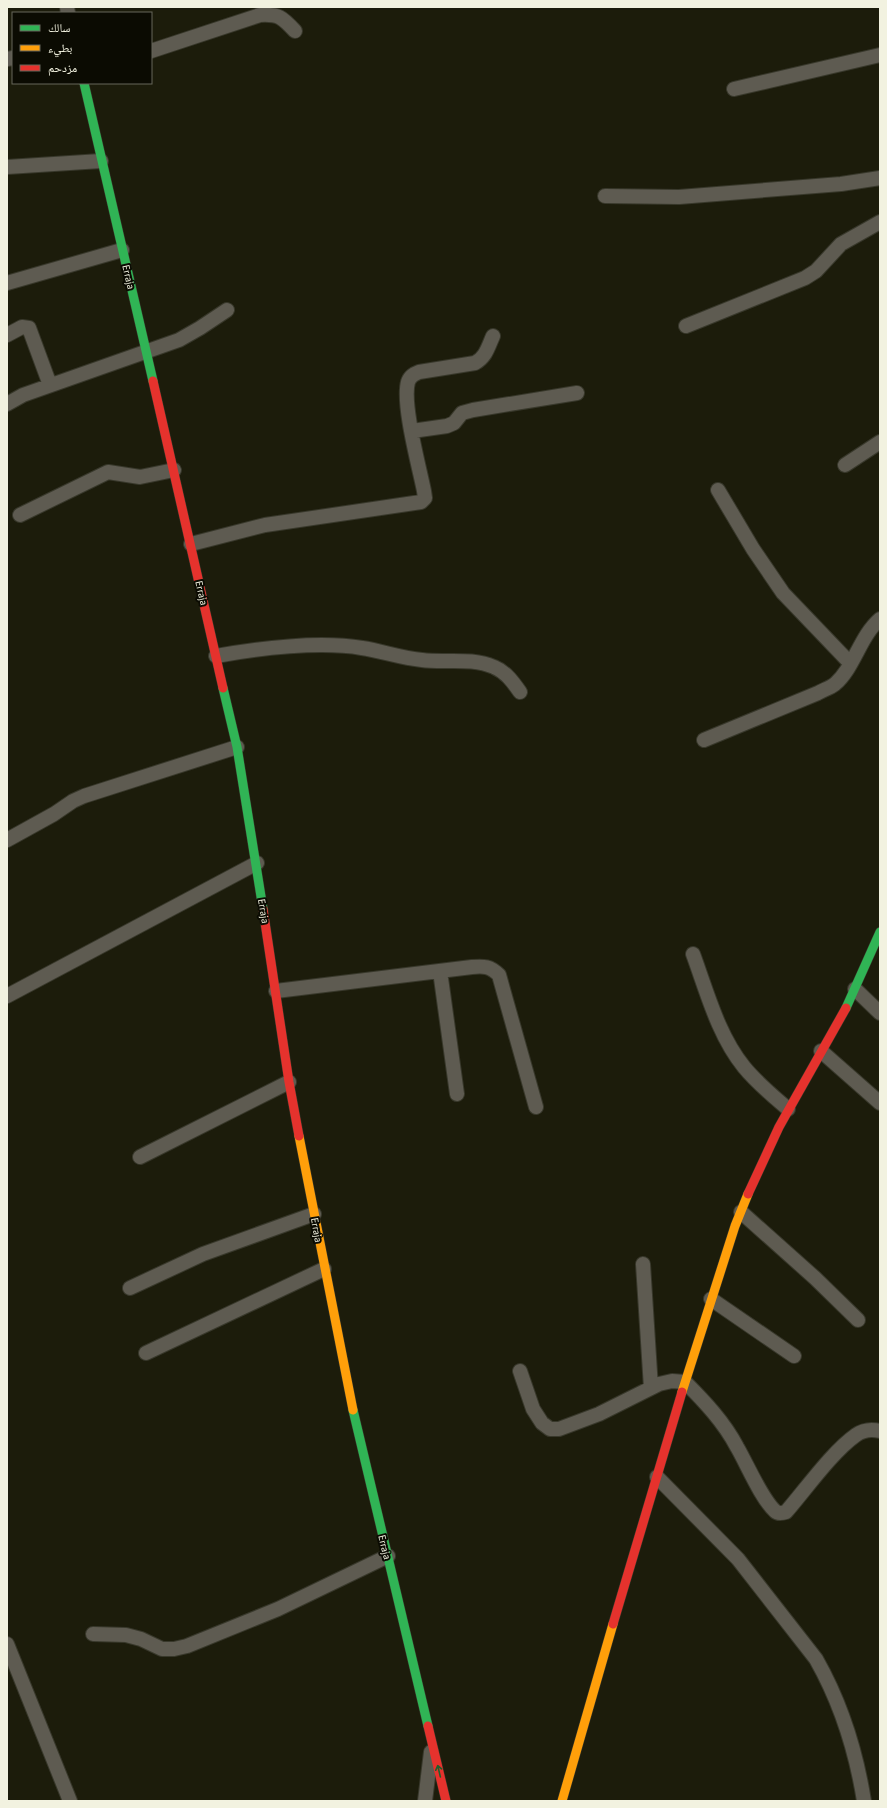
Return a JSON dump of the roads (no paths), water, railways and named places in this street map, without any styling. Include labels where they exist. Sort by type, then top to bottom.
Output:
[{"type":"street","points":[[152,51],[260,15],[273,14],[283,17],[295,31]]},
{"type":"street","points":[[734,89],[880,55]]},
{"type":"street","name":"Erraja","points":[[84,84],[237,747],[257,863],[289,1082],[357,1436],[388,1556],[446,1801]]},
{"type":"street","points":[[7,167],[101,161]]},
{"type":"street","points":[[605,196],[672,197],[841,184],[880,178]]},
{"type":"street","points":[[686,326],[805,278],[816,271],[841,244],[880,222]]},
{"type":"street","points":[[7,283],[122,250]]},
{"type":"street","points":[[7,404],[23,395],[50,385],[180,340],[227,310]]},
{"type":"street","points":[[7,335],[22,327],[29,328],[50,385]]},
{"type":"street","points":[[191,544],[266,525],[421,502],[425,498],[407,397],[408,382],[411,376],[419,372],[475,363],[481,360],[487,352],[493,336]]},
{"type":"street","points":[[412,431],[447,426],[454,423],[462,414],[473,410],[577,393]]},
{"type":"street","points":[[844,465],[880,442]]},
{"type":"street","points":[[20,515],[108,472],[140,477],[174,470]]},
{"type":"street","points":[[718,490],[753,549],[783,593],[850,663]]},
{"type":"street","points":[[704,740],[818,693],[834,684],[844,674],[858,647],[880,619]]},
{"type":"street","points":[[216,656],[247,650],[286,647],[328,646],[361,648],[408,659],[483,663],[495,667],[506,674],[520,692]]},
{"type":"street","points":[[7,840],[78,798],[237,747]]},
{"type":"street","points":[[7,996],[257,863]]},
{"type":"street","points":[[562,1801],[685,1382],[711,1299],[741,1212],[761,1163],[788,1110],[855,989],[880,932]]},
{"type":"street","points":[[693,954],[713,1011],[730,1045],[744,1067],[788,1110]]},
{"type":"street","points":[[276,991],[485,966],[493,969],[499,975],[536,1107]]},
{"type":"street","points":[[440,971],[457,1094]]},
{"type":"street","points":[[855,989],[880,1013]]},
{"type":"street","points":[[821,1051],[880,1103]]},
{"type":"street","points":[[140,1157],[289,1082]]},
{"type":"street","points":[[741,1212],[816,1278],[858,1320]]},
{"type":"street","points":[[130,1288],[203,1254],[314,1214]]},
{"type":"street","points":[[643,1264],[651,1388]]},
{"type":"street","points":[[146,1353],[324,1269]]},
{"type":"street","points":[[711,1299],[794,1356]]},
{"type":"street","points":[[520,1371],[533,1409],[542,1423],[550,1428],[559,1429],[599,1414],[651,1388],[672,1381],[685,1382],[703,1400],[727,1431],[765,1497],[778,1513],[786,1512],[835,1455],[856,1435],[864,1431],[880,1431]]},
{"type":"street","points":[[657,1477],[738,1559],[816,1659],[825,1675],[848,1727],[864,1801]]},
{"type":"street","points":[[93,1634],[126,1635],[141,1639],[162,1649],[174,1649],[187,1646],[278,1609],[388,1556]]},
{"type":"street","points":[[7,1644],[70,1801]]},
{"type":"street","name":"Erraja","points":[[425,1801],[432,1741]]}]
